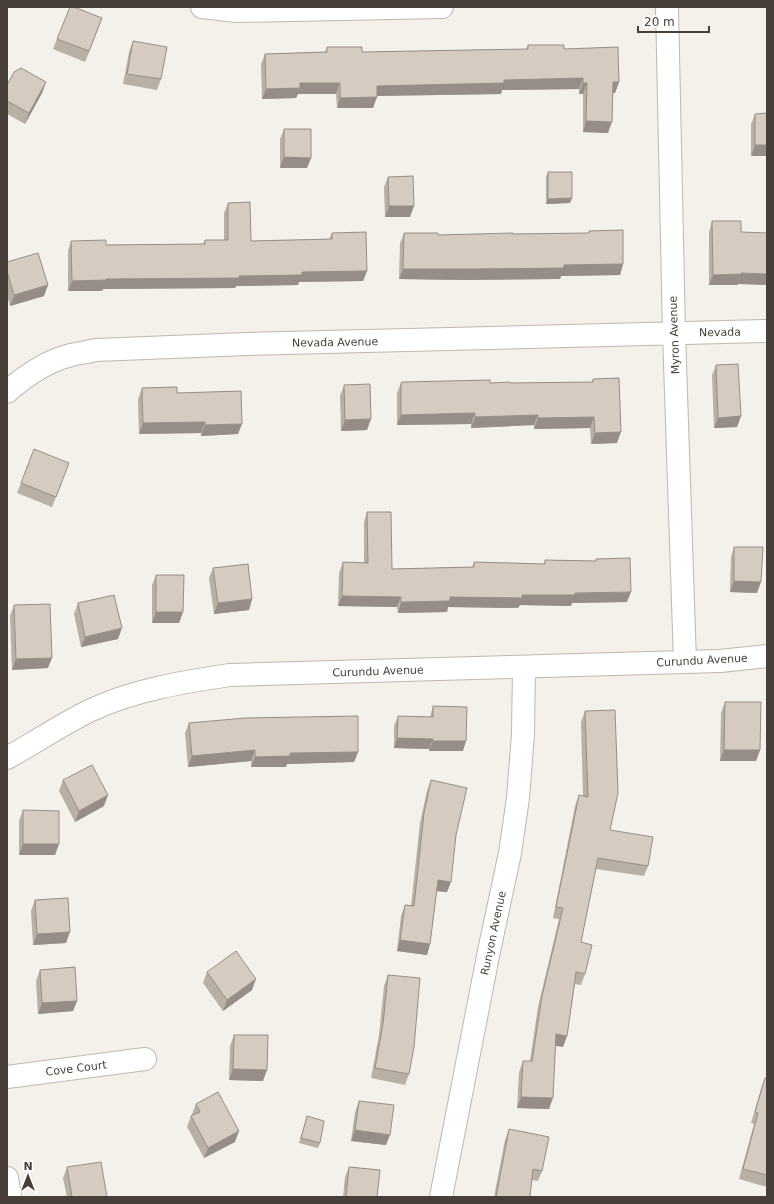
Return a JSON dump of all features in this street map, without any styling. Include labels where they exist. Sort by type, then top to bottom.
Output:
[{"type":"street","points":[[202,7],[236,11],[442,7]]},
{"type":"street","name":"Myron Avenue","points":[[667,7],[674,333],[685,662]]},
{"type":"street","name":"Nevada","points":[[674,333],[767,331]]},
{"type":"street","name":"Nevada Avenue","points":[[7,392],[17,383],[48,363],[71,355],[96,350],[247,344],[674,333]]},
{"type":"street","name":"Curundu Avenue","points":[[7,758],[90,711],[126,696],[182,682],[230,675],[720,661],[767,656]]},
{"type":"street","name":"Runyon Avenue","points":[[441,1197],[489,951],[510,853],[518,798],[523,734],[524,667]]},
{"type":"street","name":"Cove Court","points":[[7,1077],[145,1059]]},
{"type":"street","points":[[7,1178],[10,1197]]},
{"type":"building","points":[[70,7],[74,7],[102,18],[89,51],[57,39]]},
{"type":"building","points":[[133,41],[167,47],[161,79],[127,74]]},
{"type":"building","points":[[528,45],[564,45],[564,49],[618,47],[619,82],[613,82],[612,122],[586,121],[587,83],[583,83],[583,78],[504,80],[504,83],[377,86],[377,97],[340,98],[340,83],[300,83],[300,88],[266,89],[265,54],[327,52],[327,47],[362,47],[362,52],[528,49]]},
{"type":"building","points":[[21,68],[46,82],[29,113],[7,101],[7,85],[14,72]]},
{"type":"building","points":[[767,113],[767,145],[755,145],[755,114]]},
{"type":"building","points":[[284,129],[311,129],[311,158],[284,157]]},
{"type":"building","points":[[548,172],[572,172],[572,198],[548,199]]},
{"type":"building","points":[[413,176],[414,206],[389,206],[388,177]]},
{"type":"building","points":[[250,202],[251,241],[332,239],[332,233],[366,232],[367,271],[302,272],[302,275],[239,276],[239,278],[106,279],[72,281],[71,241],[106,240],[106,245],[205,244],[205,240],[228,240],[228,203]]},
{"type":"building","points":[[712,221],[741,221],[741,232],[767,233],[767,274],[741,273],[742,274],[713,275]]},
{"type":"building","points":[[623,230],[623,264],[564,265],[564,268],[403,269],[404,233],[438,233],[438,235],[589,233],[589,231]]},
{"type":"building","points":[[38,253],[48,285],[14,295],[7,271],[7,262]]},
{"type":"building","points":[[738,364],[741,416],[718,418],[716,365]]},
{"type":"building","points":[[619,378],[621,432],[595,433],[594,417],[538,418],[538,415],[475,417],[475,413],[401,415],[401,383],[403,382],[490,380],[490,383],[593,382],[593,379]]},
{"type":"building","points":[[370,384],[371,419],[345,420],[344,385]]},
{"type":"building","points":[[177,387],[177,393],[241,391],[242,424],[205,425],[205,422],[143,423],[142,388]]},
{"type":"building","points":[[34,449],[69,463],[56,497],[21,483]]},
{"type":"building","points":[[367,512],[391,512],[392,569],[474,567],[474,562],[545,564],[545,560],[596,561],[596,559],[630,558],[631,592],[575,593],[575,595],[522,595],[522,598],[450,597],[450,601],[401,602],[401,597],[342,596],[343,562],[368,563]]},
{"type":"building","points":[[734,547],[763,547],[761,582],[734,581]]},
{"type":"building","points":[[248,564],[252,599],[218,603],[213,568]]},
{"type":"building","points":[[156,575],[184,575],[183,612],[156,612]]},
{"type":"building","points":[[114,595],[122,628],[85,637],[78,603]]},
{"type":"building","points":[[50,604],[52,658],[16,659],[14,605]]},
{"type":"building","points":[[725,702],[761,702],[760,750],[724,750]]},
{"type":"building","points":[[433,706],[467,707],[466,741],[433,741],[433,739],[397,738],[398,716],[433,717]]},
{"type":"building","points":[[615,710],[618,793],[610,830],[653,837],[648,866],[598,858],[581,942],[592,945],[585,974],[576,972],[567,1036],[556,1034],[553,1098],[521,1097],[523,1061],[532,1061],[542,996],[563,908],[556,907],[579,795],[588,797],[585,711]]},
{"type":"building","points":[[358,716],[358,752],[290,753],[290,756],[255,757],[255,750],[192,756],[189,723],[245,718]]},
{"type":"building","points":[[92,765],[108,795],[79,811],[63,780]]},
{"type":"building","points":[[431,780],[467,788],[456,835],[451,882],[438,880],[430,944],[400,940],[405,905],[414,906],[424,813]]},
{"type":"building","points":[[23,810],[59,811],[59,844],[23,844]]},
{"type":"building","points":[[68,898],[70,932],[37,934],[35,900]]},
{"type":"building","points":[[236,951],[256,979],[227,1000],[207,972]]},
{"type":"building","points":[[75,967],[77,1001],[42,1003],[40,970]]},
{"type":"building","points":[[388,975],[420,978],[414,1047],[409,1074],[375,1068],[383,1024]]},
{"type":"building","points":[[234,1035],[268,1035],[267,1070],[233,1069]]},
{"type":"building","points":[[765,1078],[767,1078],[767,1175],[743,1169],[758,1113],[755,1112]]},
{"type":"building","points":[[218,1092],[239,1131],[208,1148],[191,1116],[200,1112],[196,1104]]},
{"type":"building","points":[[359,1101],[394,1105],[390,1135],[355,1130]]},
{"type":"building","points":[[307,1116],[324,1121],[320,1143],[301,1138]]},
{"type":"building","points":[[509,1129],[549,1137],[542,1171],[533,1169],[530,1197],[496,1197]]},
{"type":"building","points":[[101,1162],[107,1197],[72,1197],[67,1167]]},
{"type":"building","points":[[349,1167],[380,1170],[377,1197],[346,1197]]}]
